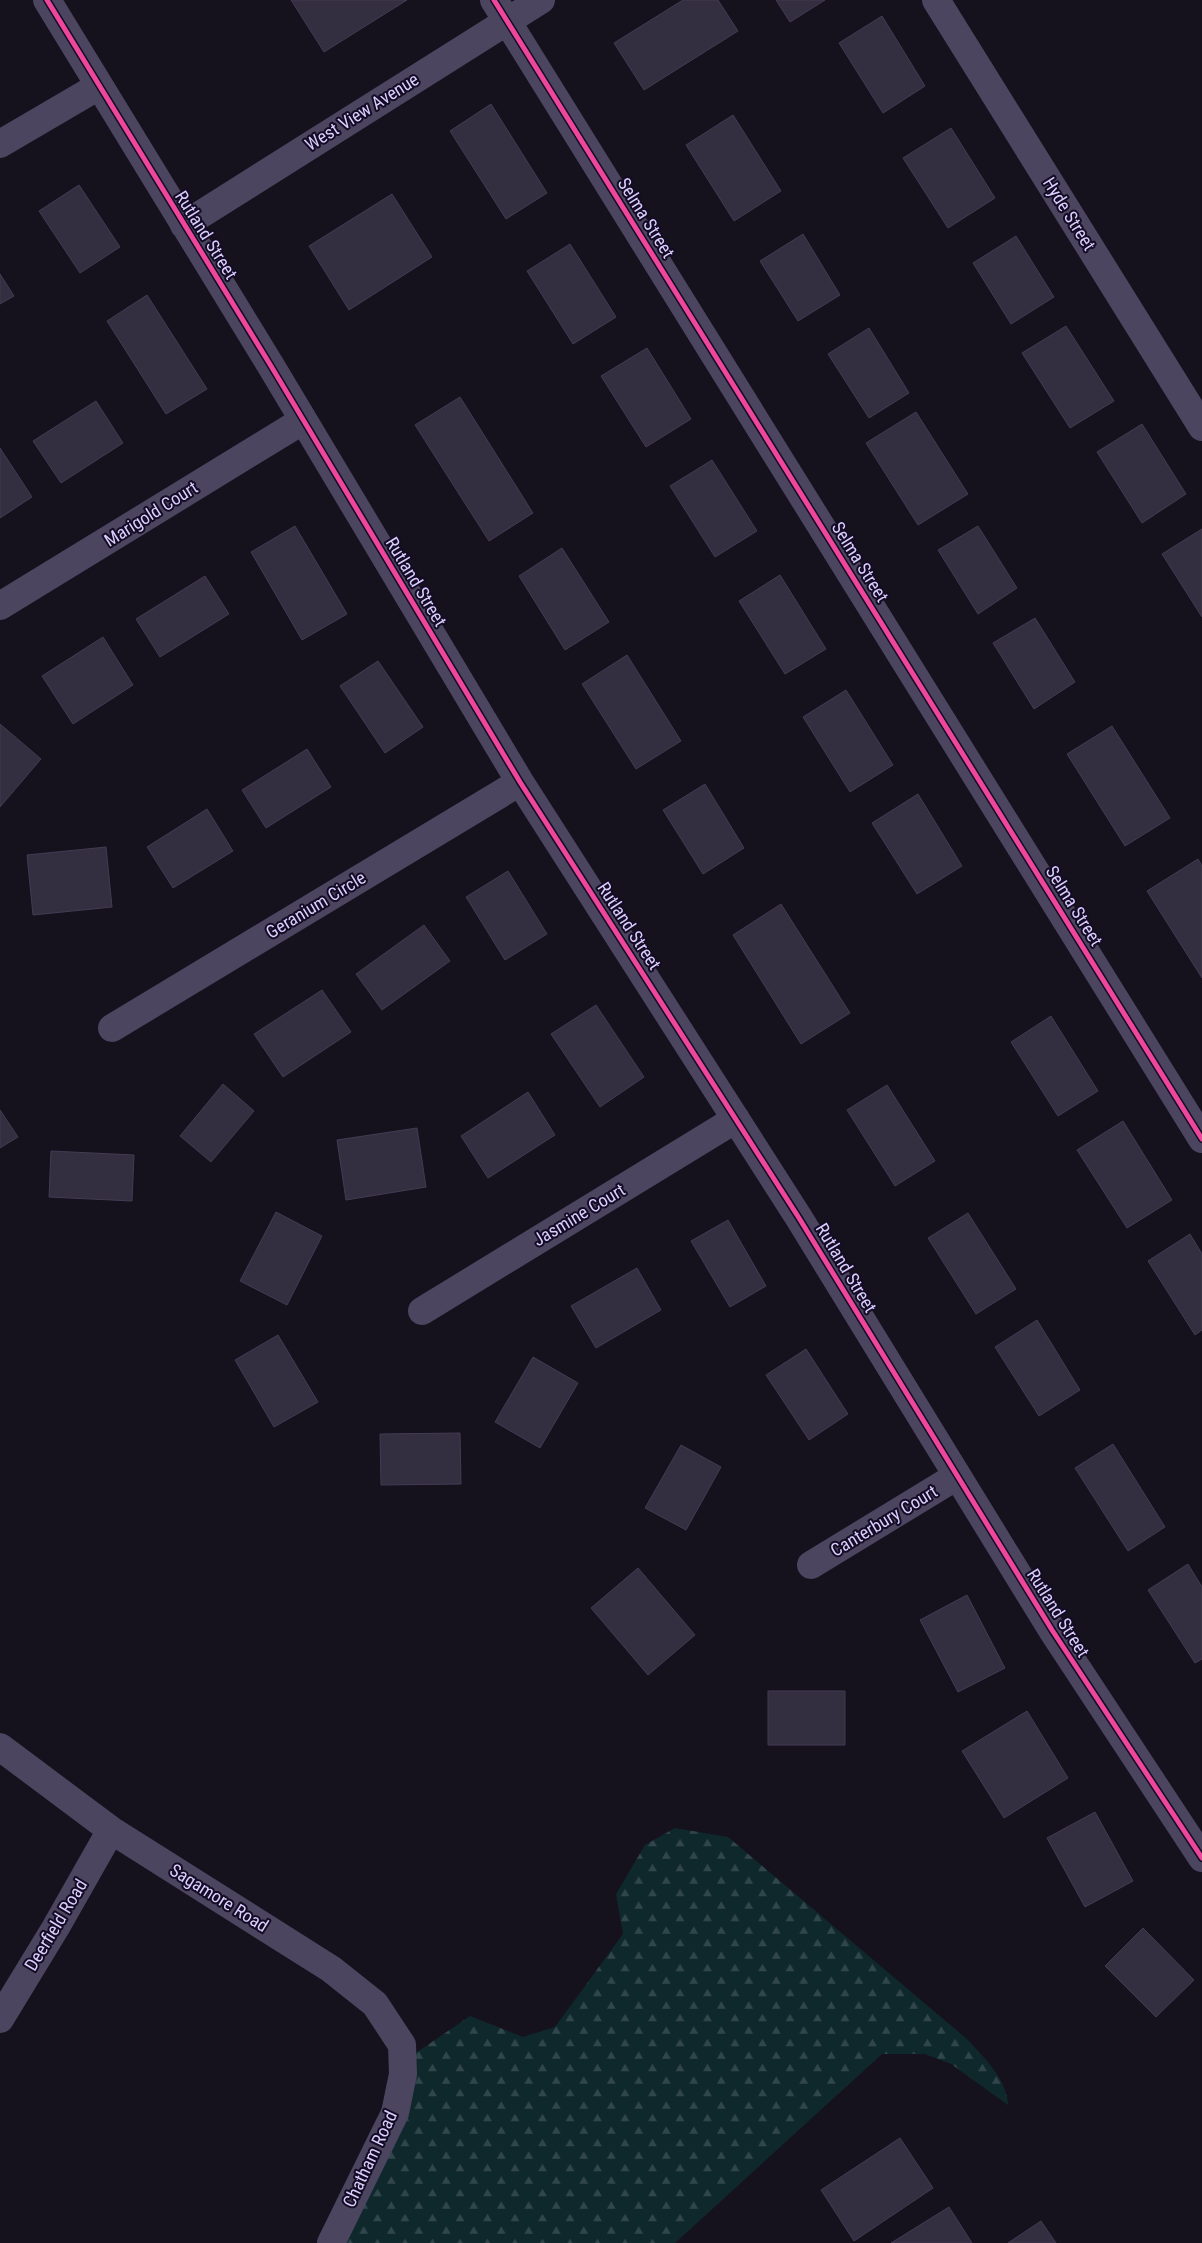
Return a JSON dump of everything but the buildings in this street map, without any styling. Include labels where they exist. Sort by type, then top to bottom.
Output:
[{"type":"street","name":"Rutland Street","points":[[47,0],[520,782],[736,1119],[1052,1630],[1202,1858]]},
{"type":"street","name":"West View Avenue","points":[[184,225],[501,11],[541,0]]},
{"type":"street","name":"Hyde Street","points":[[936,0],[1202,427]]},
{"type":"street","name":"Selma Street","points":[[501,11],[1202,1139]]},
{"type":"street","points":[[0,144],[99,86]]},
{"type":"street","name":"Marigold Court","points":[[0,606],[302,421]]},
{"type":"street","name":"Geranium Circle","points":[[112,1028],[520,782]]},
{"type":"street","name":"Jasmine Court","points":[[422,1311],[736,1119]]},
{"type":"street","name":"Canterbury Court","points":[[810,1565],[957,1476]]},
{"type":"street","name":"Sagamore Road","points":[[0,1748],[111,1830],[331,1969],[375,2004],[402,2045],[403,2074]]},
{"type":"street","name":"Deerfield Road","points":[[0,2019],[56,1927],[111,1830]]},
{"type":"street","name":"Chatham Road","points":[[331,2243],[394,2113],[403,2074]]},
{"type":"green space","points":[[675,1828],[728,1837],[968,2040],[988,2062],[999,2078],[1007,2096],[1008,2105],[951,2064],[925,2054],[882,2054],[675,2243],[335,2243],[404,2061],[470,2016],[523,2037],[555,2027],[623,1934],[616,1894],[645,1845]]},
{"type":"cycle path","points":[[47,0],[271,366],[520,782],[799,1218],[1052,1630],[1202,1858]]},
{"type":"cycle path","points":[[494,0],[1202,1139]]}]
